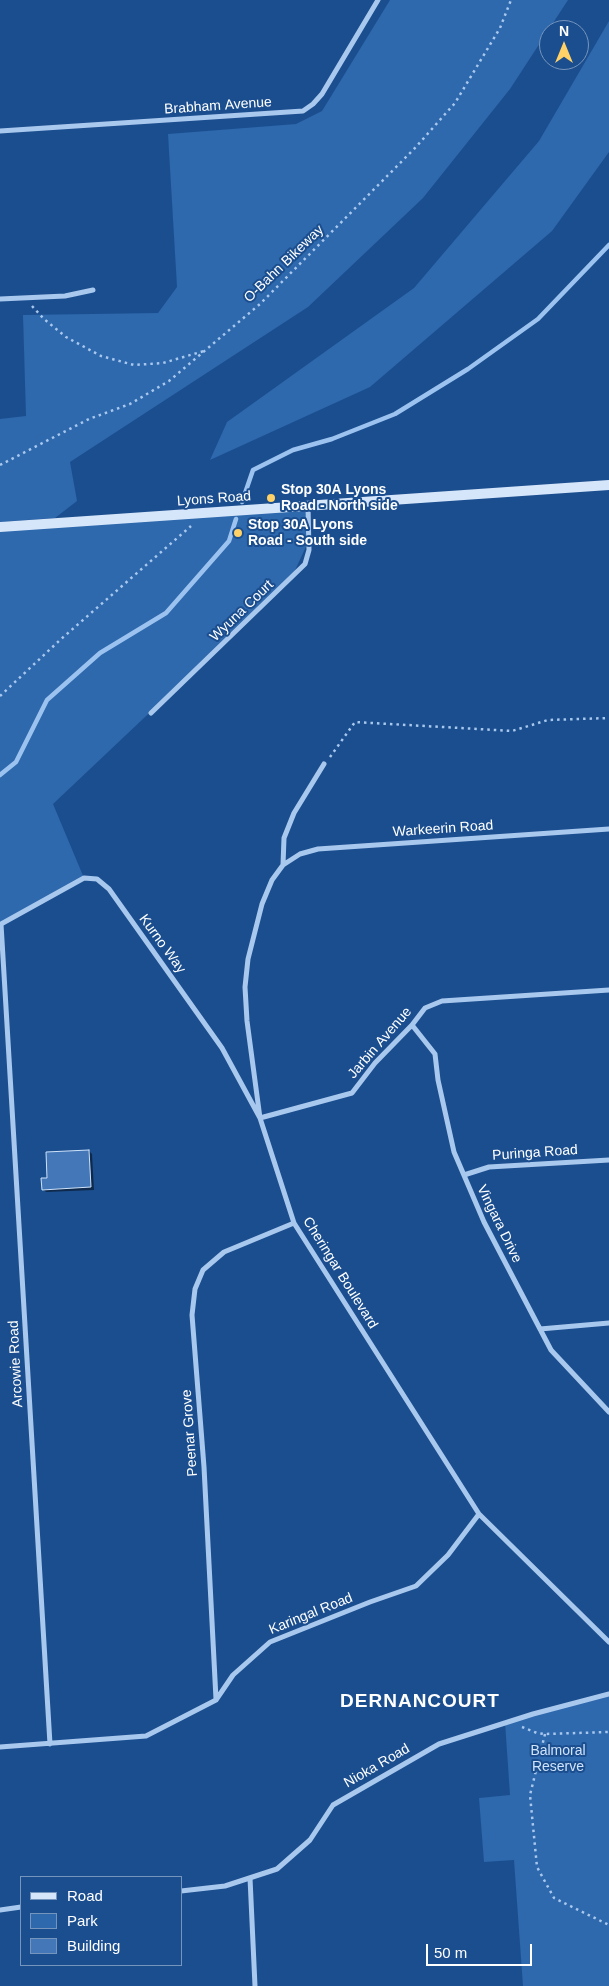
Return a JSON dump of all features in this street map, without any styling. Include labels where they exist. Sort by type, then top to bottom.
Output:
[{"type":"street","name":"Brabham Avenue","points":[[0,130],[302,111],[313,104],[322,94],[378,0]]},
{"type":"street","points":[[0,299],[65,296],[93,290]]},
{"type":"street","name":"Lyons Road","points":[[0,527],[609,485]]},
{"type":"street","name":"Wyuna Court","points":[[151,713],[306,564],[309,550],[308,506]]},
{"type":"street","points":[[283,865],[284,838],[294,813],[324,764]]},
{"type":"street","name":"Warkeerin Road","points":[[283,865],[300,854],[318,849],[609,828]]},
{"type":"street","name":"Cheringar Boulevard","points":[[283,865],[272,880],[262,904],[248,959],[245,987],[247,1021],[260,1118],[294,1223],[479,1514],[609,1642]]},
{"type":"street","name":"Kurno Way","points":[[0,924],[84,878],[98,879],[109,889],[222,1048],[260,1118]]},
{"type":"street","name":"Arcowie Road","points":[[0,924],[50,1744]]},
{"type":"street","name":"Jarbin Avenue","points":[[260,1118],[352,1093],[375,1063],[412,1025],[425,1008],[442,1001],[609,990]]},
{"type":"street","name":"Vingara Drive","points":[[412,1025],[435,1054],[438,1080],[454,1152],[484,1222],[551,1350],[609,1412]]},
{"type":"street","points":[[0,1053],[8,1052]]},
{"type":"street","name":"Puringa Road","points":[[464,1176],[489,1167],[609,1160]]},
{"type":"street","name":"Peenar Grove","points":[[216,1700],[204,1467],[192,1315],[195,1289],[203,1270],[224,1252],[294,1223]]},
{"type":"street","points":[[540,1329],[609,1323]]},
{"type":"street","name":"Karingal Road","points":[[0,1748],[146,1736],[216,1700],[233,1675],[270,1642],[370,1602],[416,1586],[448,1556],[479,1514]]},
{"type":"street","name":"Nioka Road","points":[[182,1891],[225,1886],[277,1869],[310,1840],[333,1805],[439,1744],[533,1714],[609,1694]]},
{"type":"street","points":[[250,1878],[255,1986]]},
{"type":"street","points":[[0,1910],[20,1907]]},
{"type":"path","name":"O-Bahn Bikeway","points":[[0,465],[89,419],[138,399],[169,381],[260,304],[415,148],[454,103],[480,64],[500,28],[511,0]]},
{"type":"path","points":[[25,298],[66,337],[101,356],[134,365],[163,364],[206,350]]},
{"type":"path","points":[[0,696],[60,640],[205,513]]},
{"type":"path","points":[[324,764],[356,722],[512,731],[548,720],[609,718]]},
{"type":"path","points":[[520,1726],[538,1734],[609,1732]]},
{"type":"path","points":[[545,1734],[530,1795],[538,1867],[554,1898],[609,1925]]},
{"type":"green space","points":[[390,0],[568,0],[555,20],[539,20],[539,44],[510,89],[423,198],[308,307],[70,462],[77,501],[55,518],[0,522],[0,419],[26,416],[23,315],[158,313],[177,287],[168,134],[296,124],[322,111]]},
{"type":"green space","points":[[609,21],[609,152],[552,231],[370,387],[210,460],[227,422],[414,288],[539,141],[580,70],[589,70],[589,55]]},
{"type":"green space","points":[[308,506],[309,540],[291,579],[53,804],[84,878],[0,924],[0,527]]},
{"type":"green space","name":"Balmoral Reserve","points":[[609,1694],[609,1986],[523,1986],[514,1860],[484,1862],[479,1798],[510,1795],[505,1722]]},
{"type":"building","points":[[89,1150],[91,1187],[42,1190],[41,1178],[47,1178],[46,1152]]},
{"type":"waterway","points":[[242,502],[253,470],[293,450],[332,439],[395,414],[468,369],[538,319],[609,245]]},
{"type":"waterway","points":[[0,775],[16,762],[47,700],[100,653],[166,613],[229,541],[236,519]]},
{"type":"place","name":"Stop 30A Lyons Road - North side","points":[[271,498]]},
{"type":"place","name":"Stop 30A Lyons Road - South side","points":[[238,533]]},
{"type":"district","name":"DERNANCOURT","points":[[420,1702]]}]
